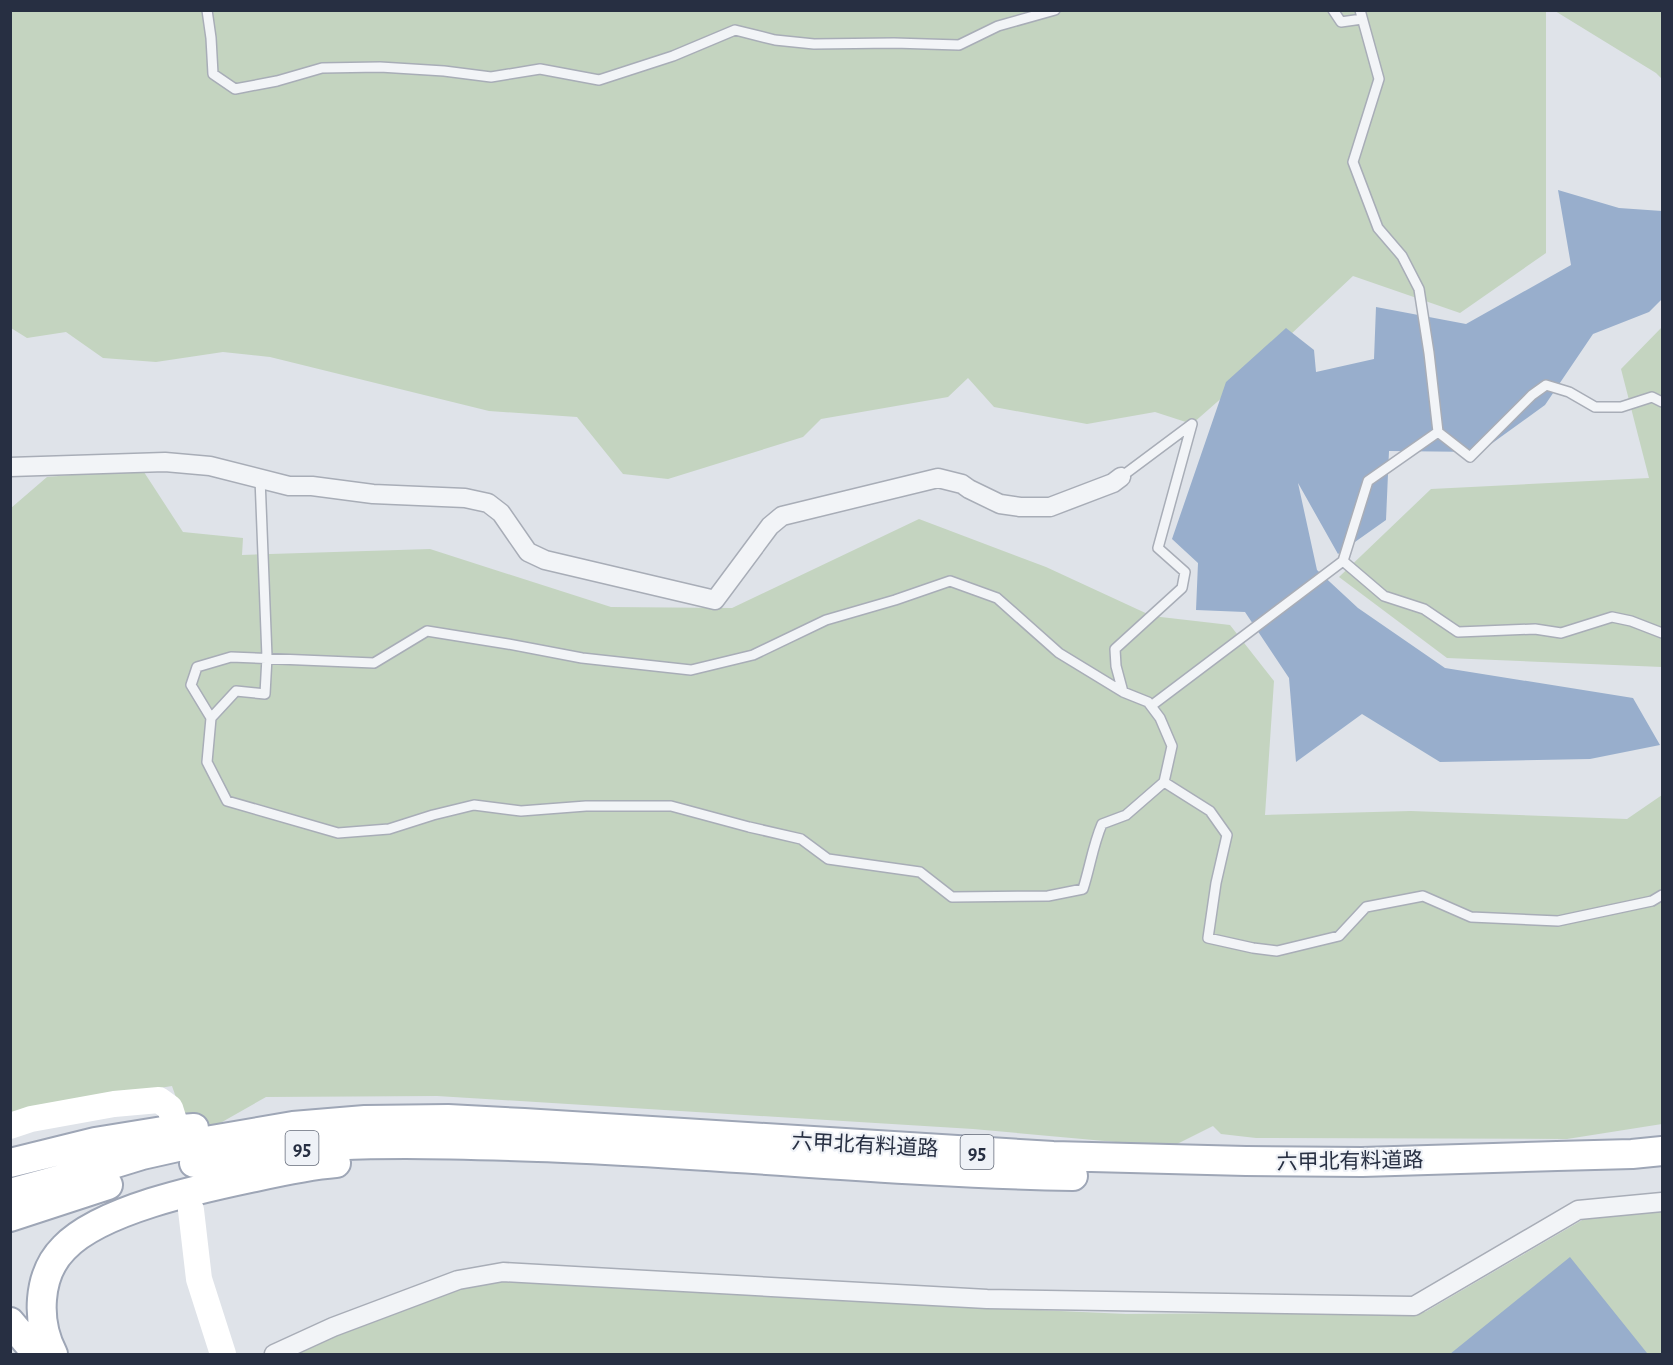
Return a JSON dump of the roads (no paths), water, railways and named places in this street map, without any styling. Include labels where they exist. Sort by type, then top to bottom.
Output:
[{"type":"main road","name":"六甲北有料道路","points":[[10,1217],[200,1142],[293,1126],[365,1120],[448,1119],[1053,1156],[1246,1161],[1362,1161],[1600,1155],[1662,1151]]},
{"type":"main road","points":[[10,1163],[95,1142],[169,1130],[242,1124],[293,1126]]},
{"type":"main road","name":"六甲北有料道路","points":[[10,1193],[80,1174],[147,1163],[351,1145],[446,1144],[599,1149],[837,1165],[1063,1176],[1364,1181],[1554,1176],[1662,1170]]},
{"type":"main road","points":[[52,1354],[46,1342],[41,1304],[50,1266],[64,1247],[89,1229],[130,1210],[224,1184],[331,1164],[599,1149]]},
{"type":"main road","name":"六甲北有料道路","points":[[10,1181],[68,1166],[147,1163]]},
{"type":"main road","name":"六甲北有料道路","points":[[10,1204],[70,1187],[125,1175],[147,1163]]},
{"type":"main road","points":[[10,1322],[37,1354]]},
{"type":"main road","points":[[10,1338],[21,1354]]},
{"type":"street","points":[[10,467],[165,462],[210,466],[289,486],[312,486],[373,494],[465,498],[488,503],[501,513],[528,552],[545,560],[715,600],[770,526],[782,516],[938,478],[962,484],[1000,504],[1050,507],[1113,483],[1121,477]]},
{"type":"street","points":[[10,1126],[31,1119],[114,1104],[159,1100],[170,1108],[176,1127]]},
{"type":"street","points":[[274,1354],[333,1328],[458,1280],[503,1272],[987,1299],[1414,1306],[1578,1210],[1662,1202]]},
{"type":"street","points":[[191,1210],[199,1279],[223,1354]]},
{"type":"lane","points":[[207,10],[213,74],[235,89],[277,81],[322,68],[380,67],[444,71],[490,77],[540,69],[599,80],[673,56],[735,30],[775,40],[814,44],[959,45],[998,26],[1055,10]]},
{"type":"lane","points":[[1333,10],[1341,22],[1361,15],[1379,79],[1353,162],[1378,228],[1402,256],[1419,289],[1438,432],[1470,458],[1532,395],[1546,385],[1569,392],[1595,407],[1621,406],[1652,397],[1662,402]]},
{"type":"lane","points":[[1121,477],[1192,424],[1158,548],[1185,572],[1182,588],[1115,650],[1116,666],[1123,692]]},
{"type":"lane","points":[[1151,706],[1343,561],[1368,481],[1438,432]]},
{"type":"lane","points":[[211,718],[237,691],[265,694],[267,657],[260,478]]},
{"type":"lane","points":[[1343,561],[1384,596],[1424,609],[1458,632],[1534,629],[1561,633],[1612,617],[1631,621],[1662,633]]},
{"type":"lane","points":[[950,581],[997,598],[1059,652],[1123,692],[1148,702],[1160,718],[1172,746],[1164,782],[1126,815],[1102,824],[1095,841],[1083,889],[1048,896],[952,897],[920,872],[828,859],[801,839],[671,806],[586,806],[521,811],[474,805],[388,829],[338,833],[227,801],[207,762],[211,718],[191,685],[197,668],[231,657],[267,657],[374,663],[427,632],[582,658],[691,670],[753,655],[826,620],[950,581]]},
{"type":"lane","points":[[1164,782],[1210,811],[1227,835],[1216,883],[1208,938],[1277,951],[1339,936],[1366,907],[1423,896],[1471,917],[1558,921],[1652,901],[1662,895]]},
{"type":"water","points":[[1558,190],[1619,208],[1662,211],[1662,299],[1649,312],[1593,334],[1545,405],[1480,452],[1389,451],[1386,520],[1338,554],[1298,483],[1317,570],[1358,608],[1445,668],[1633,698],[1660,745],[1590,759],[1440,762],[1362,714],[1296,762],[1289,678],[1245,612],[1196,610],[1198,563],[1172,539],[1226,382],[1286,328],[1314,350],[1316,372],[1374,359],[1376,307],[1466,324],[1571,265]]},
{"type":"water","points":[[1570,1257],[1646,1354],[1450,1354]]}]
